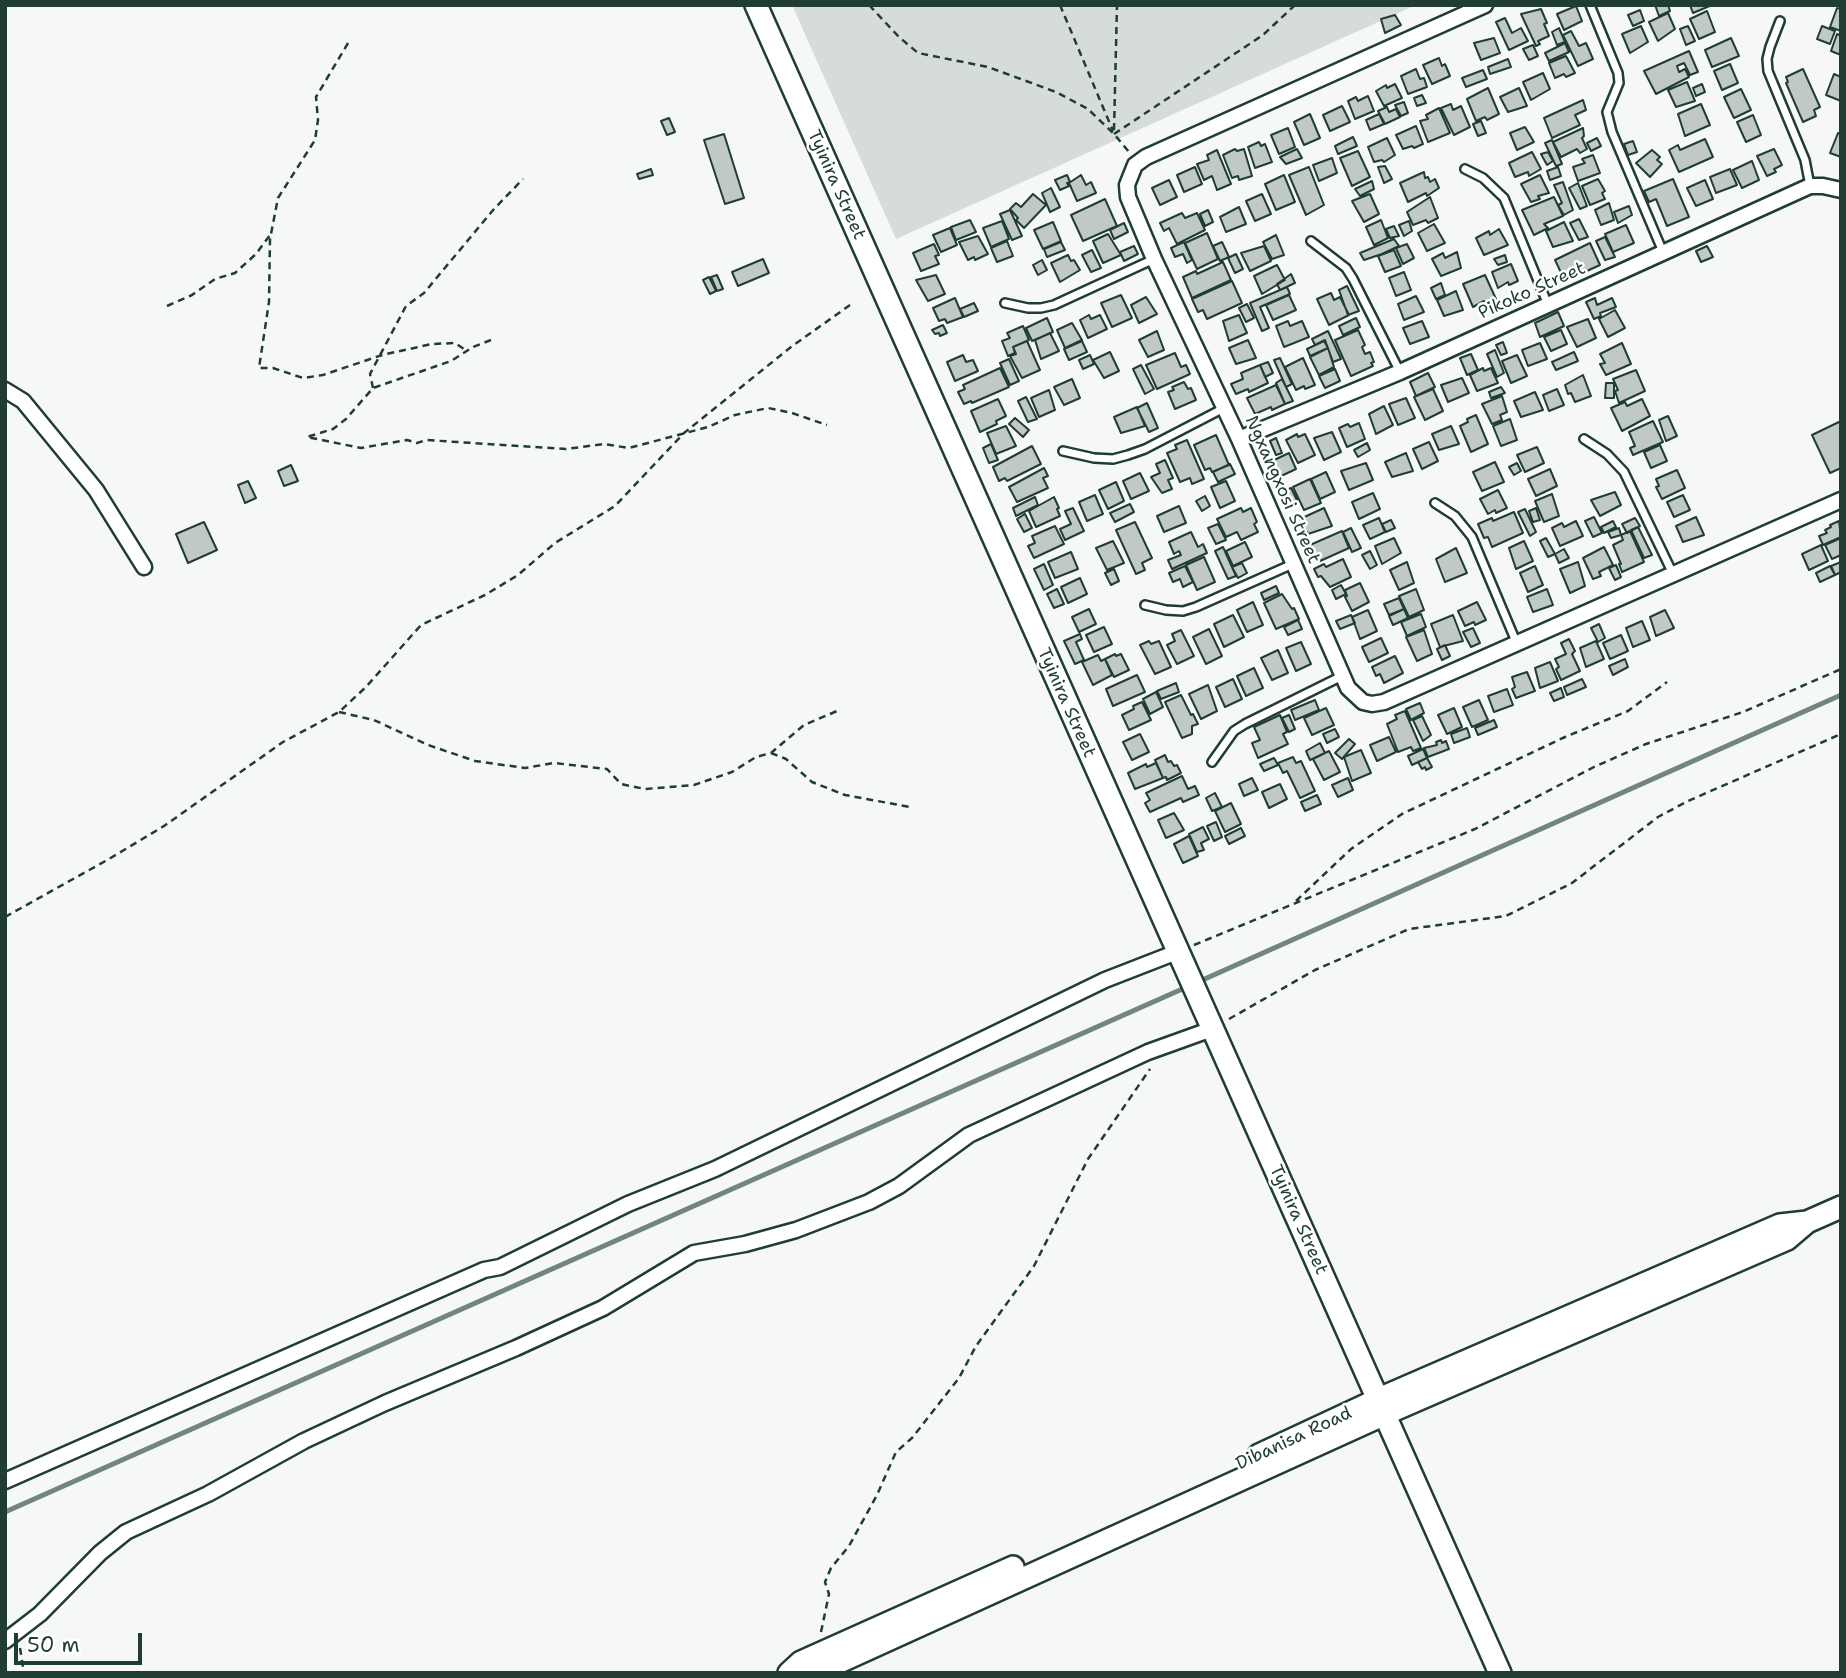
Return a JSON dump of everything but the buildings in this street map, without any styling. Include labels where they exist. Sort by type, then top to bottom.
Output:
[{"type":"street","name":"Tyinira Street","points":[[755,5],[1500,1673]]},
{"type":"street","points":[[1135,165],[1146,156],[1485,5]]},
{"type":"street","name":"Ngxangxosi Street","points":[[1135,165],[1129,175],[1128,197],[1154,259],[1295,563],[1342,676],[1348,688],[1363,702],[1384,702],[1841,500]]},
{"type":"street","points":[[1810,186],[1841,190]]},
{"type":"street","name":"Pikoko Street","points":[[1239,439],[1400,372],[1810,186]]},
{"type":"street","points":[[5,390],[23,401],[96,490],[144,567]]},
{"type":"street","points":[[5,1481],[484,1270],[500,1267],[628,1204],[728,1163],[1105,980],[1180,960]]},
{"type":"street","points":[[11,1637],[40,1614],[100,1553],[126,1532],[208,1494],[304,1441],[603,1308],[694,1253],[745,1244],[796,1230],[869,1202],[900,1186],[969,1135],[1166,1046],[1212,1029]]},
{"type":"street","name":"Dibanisa Road","points":[[815,1673],[1780,1224],[1807,1222],[1841,1207]]},
{"type":"street","name":"Dibanisa Road","points":[[789,1673],[801,1662],[1206,1480],[1382,1407]]},
{"type":"lane","points":[[1590,5],[1618,73],[1619,83],[1607,111],[1612,132],[1663,253]]},
{"type":"lane","points":[[1780,21],[1770,47],[1768,71],[1805,160],[1810,186]]},
{"type":"lane","points":[[1465,169],[1489,183],[1504,198],[1548,305]]},
{"type":"lane","points":[[1311,241],[1346,268],[1400,372]]},
{"type":"lane","points":[[1005,303],[1041,308],[1154,259]]},
{"type":"lane","points":[[1063,451],[1094,458],[1113,459],[1128,455],[1224,408]]},
{"type":"lane","points":[[1584,439],[1608,454],[1625,472],[1673,574]]},
{"type":"lane","points":[[1435,503],[1455,516],[1472,537],[1517,644]]},
{"type":"lane","points":[[1145,605],[1183,611],[1295,563]]},
{"type":"lane","points":[[1212,762],[1234,731],[1342,676]]},
{"type":"path","points":[[869,5],[918,53],[988,67],[1026,79],[1088,109],[1114,134],[1129,152],[1135,165]]},
{"type":"path","points":[[1060,5],[1114,134]]},
{"type":"path","points":[[1114,134],[1116,5]]},
{"type":"path","points":[[1114,134],[1262,35],[1295,5]]},
{"type":"path","points":[[348,43],[316,97],[318,120],[315,140],[278,198],[272,232],[269,302],[259,368],[273,368],[303,378],[323,375],[382,355],[448,342],[467,351]]},
{"type":"path","points":[[373,388],[370,374],[406,306],[424,293],[494,209],[523,179]]},
{"type":"path","points":[[167,306],[192,295],[215,279],[235,273],[256,254],[272,232]]},
{"type":"path","points":[[5,917],[164,826],[283,742],[339,712],[366,687],[421,625],[485,595],[518,575],[555,543],[615,506],[684,433],[791,347],[850,305]]},
{"type":"path","points":[[491,340],[451,361],[373,388],[346,419],[333,429],[307,438],[360,448],[407,440],[417,443],[426,440],[566,449],[604,444],[629,448],[708,428],[735,415],[768,408],[827,425]]},
{"type":"path","points":[[1180,960],[1293,903],[1475,829],[1594,767],[1646,744],[1743,712],[1841,670]]},
{"type":"path","points":[[1293,903],[1351,849],[1402,814],[1529,753],[1628,711],[1667,682]]},
{"type":"path","points":[[771,754],[804,725],[837,710]]},
{"type":"path","points":[[339,712],[374,720],[428,745],[475,761],[526,768],[554,763],[607,769],[621,784],[645,789],[694,785],[732,772],[756,757],[771,754],[786,759],[812,782],[834,791],[883,804],[910,807]]},
{"type":"path","points":[[1212,1029],[1315,970],[1409,929],[1506,916],[1572,883],[1658,817],[1688,801],[1841,734]]},
{"type":"path","points":[[820,1635],[830,1594],[825,1582],[831,1569],[849,1546],[877,1495],[896,1452],[912,1438],[959,1378],[976,1346],[1034,1266],[1088,1159],[1166,1046]]},
{"type":"path","points":[[11,1637],[24,1673]]},
{"type":"shaded area","points":[[792,5],[1416,5],[896,239]]},
{"type":"waterway","points":[[1198,982],[1841,695]]},
{"type":"waterway","points":[[5,1512],[1189,986]]}]
